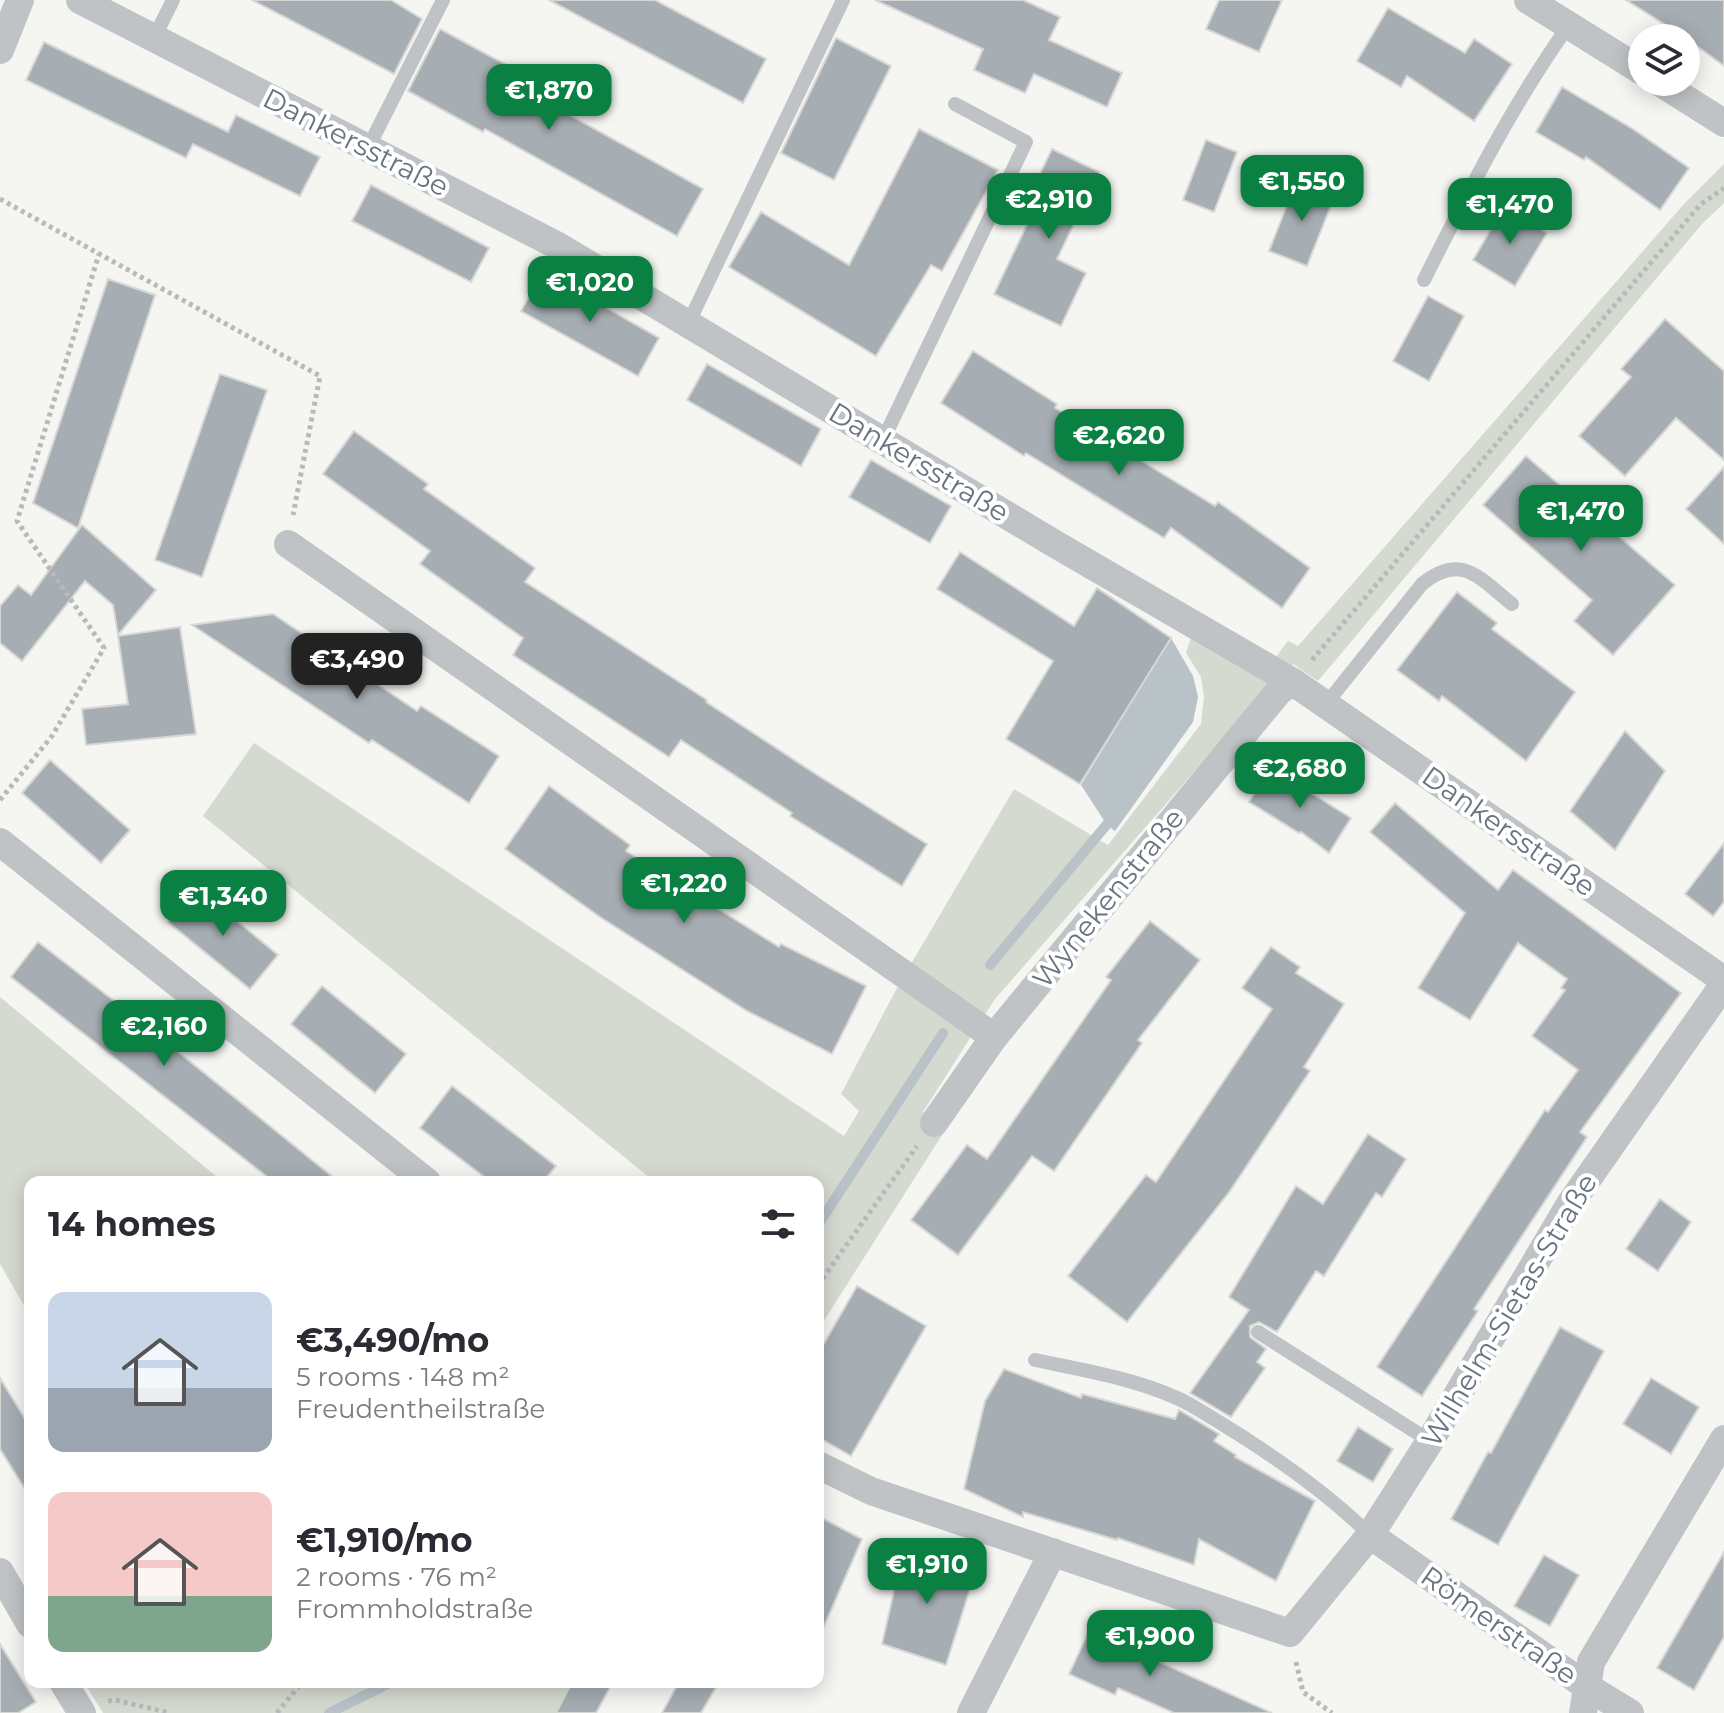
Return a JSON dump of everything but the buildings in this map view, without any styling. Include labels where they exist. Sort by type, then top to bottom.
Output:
[{"type":"street","points":[[0,50],[20,0]]},
{"type":"street","name":"Dankersstraße","points":[[80,0],[558,246],[1293,682],[1724,982]]},
{"type":"street","points":[[1528,0],[1628,62]]},
{"type":"street","points":[[1681,96],[1724,123]]},
{"type":"street","points":[[288,544],[994,1037]]},
{"type":"street","name":"Wynekenstraße","points":[[934,1123],[994,1037],[1279,691],[1293,682]]},
{"type":"street","points":[[0,842],[419,1176]]},
{"type":"street","name":"Wilhelm-Sietas-Straße","points":[[1290,1633],[1370,1535],[1430,1441],[1570,1204],[1724,982]]},
{"type":"street","points":[[1586,1701],[1591,1662],[1724,1439]]},
{"type":"street","points":[[824,1468],[871,1491],[1290,1633]]},
{"type":"street","name":"Römerstraße","points":[[1370,1535],[1586,1701],[1630,1713]]},
{"type":"street","points":[[971,1713],[1053,1552]]},
{"type":"street","points":[[0,1572],[24,1614]]},
{"type":"lane","points":[[154,38],[173,0]]},
{"type":"lane","points":[[368,148],[443,0]]},
{"type":"lane","points":[[688,324],[843,0]]},
{"type":"lane","points":[[1424,280],[1535,73],[1569,25]]},
{"type":"lane","points":[[883,440],[1026,142],[955,104]]},
{"type":"lane","points":[[1326,704],[1422,584],[1438,572],[1451,568],[1468,570],[1512,604]]},
{"type":"lane","points":[[1258,1332],[1430,1441]]},
{"type":"lane","points":[[1035,1360],[1126,1379],[1179,1398],[1249,1440],[1311,1484],[1370,1535]]},
{"type":"path","points":[[1293,682],[1700,205],[1724,188]]},
{"type":"path","points":[[0,199],[320,376],[288,544]]},
{"type":"path","points":[[0,800],[52,736],[104,648],[17,521],[99,254]]},
{"type":"path","points":[[824,1277],[934,1123]]},
{"type":"path","points":[[1290,1633],[1303,1692],[1332,1713]]},
{"type":"path","points":[[277,1713],[297,1688]]},
{"type":"path","points":[[74,1700],[115,1700],[170,1713]]},
{"type":"shaded area","points":[[1724,164],[1724,203],[1702,224],[1318,681],[1293,664],[1249,709],[995,999],[923,1112],[944,1132],[824,1321],[824,1176],[648,1176],[203,816],[254,743],[844,1136],[859,1111],[841,1094],[898,986],[1014,789],[1108,845],[1201,724],[1204,697],[1201,677],[1186,653],[1191,638],[1260,678],[1288,641],[1298,646],[1684,204]]},
{"type":"shaded area","points":[[1171,638],[1193,676],[1198,697],[1193,722],[1115,831],[1107,825],[1081,785]]},
{"type":"shaded area","points":[[0,997],[216,1176],[24,1176],[24,1306],[0,1264]]},
{"type":"shaded area","points":[[87,1688],[569,1688],[556,1713],[103,1713]]},
{"type":"waterway","points":[[990,965],[1113,817]]},
{"type":"waterway","points":[[824,1216],[943,1033]]},
{"type":"waterway","points":[[329,1713],[380,1688]]}]
